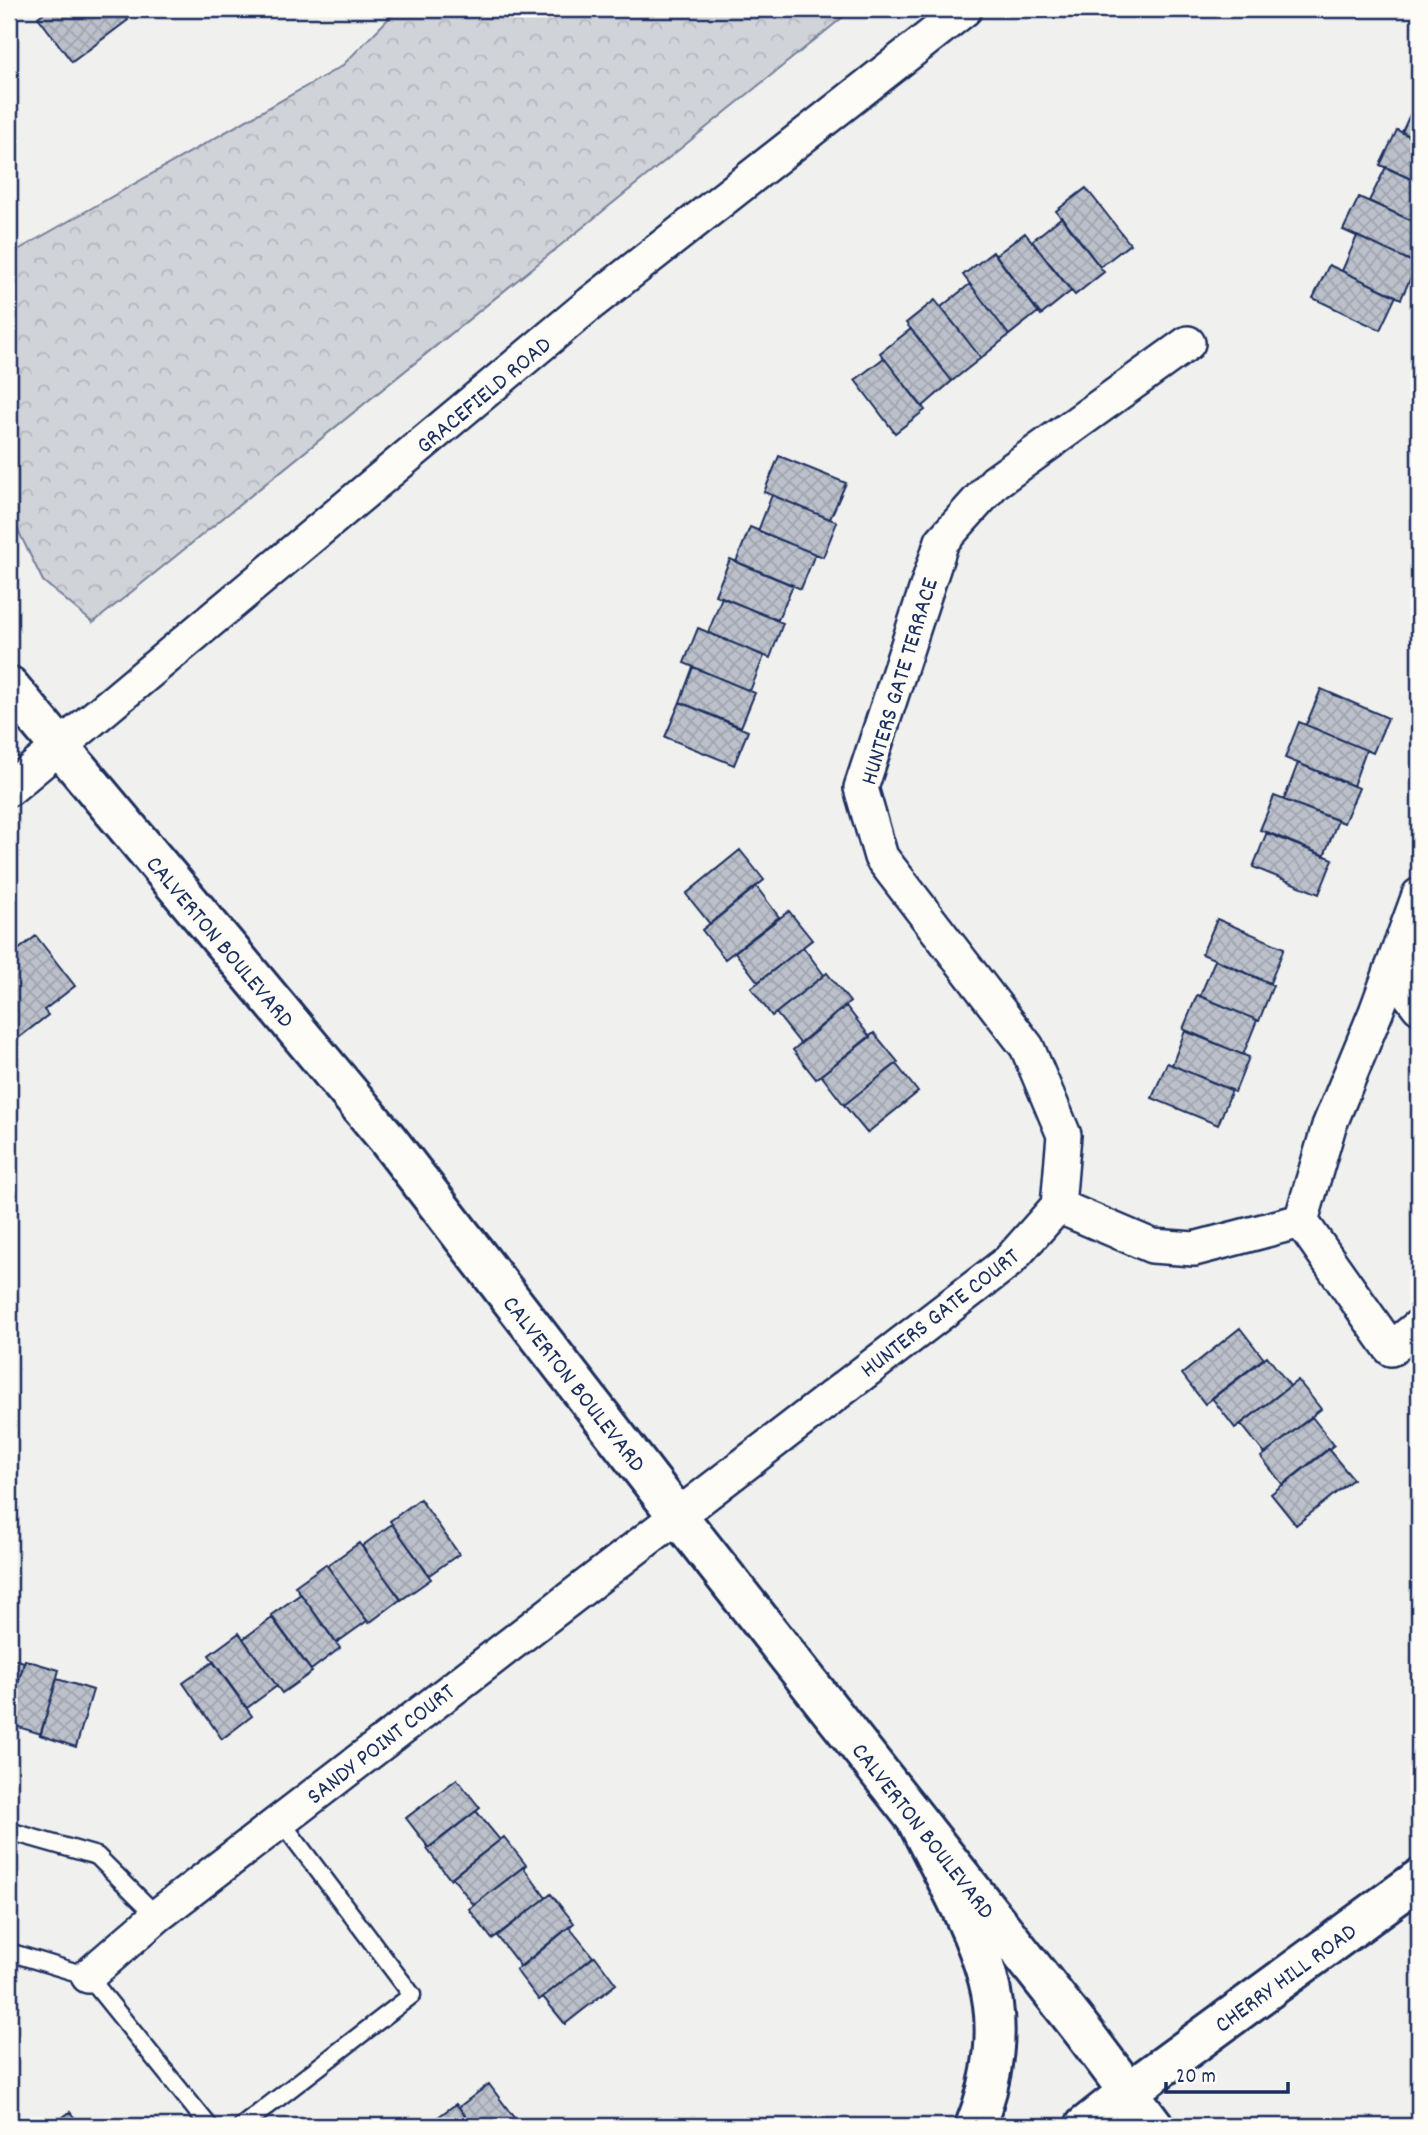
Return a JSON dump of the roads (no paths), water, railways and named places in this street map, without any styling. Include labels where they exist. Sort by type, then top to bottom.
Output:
[{"type":"street","name":"GRACEFIELD ROAD","points":[[9,789],[591,303],[965,9]]},
{"type":"street","name":"HUNTERS GATE TERRACE","points":[[1058,1206],[1064,1135],[1027,1047],[881,857],[861,788],[942,541],[995,482],[1188,343]]},
{"type":"street","name":"CALVERTON BOULEVARD","points":[[9,686],[385,1136],[1154,2126]]},
{"type":"street","points":[[1301,1221],[1329,1126],[1419,895]]},
{"type":"street","points":[[1391,970],[1419,1007]]},
{"type":"street","points":[[1058,1206],[1152,1246],[1194,1249],[1301,1221]]},
{"type":"street","name":"HUNTERS GATE COURT","points":[[677,1515],[1009,1261],[1058,1206]]},
{"type":"street","points":[[1301,1221],[1391,1349],[1419,1326]]},
{"type":"street","name":"SANDY POINT COURT","points":[[88,1976],[157,1916],[677,1515]]},
{"type":"street","points":[[917,1821],[966,1922],[988,1979],[994,2021],[993,2064],[985,2101],[975,2126]]},
{"type":"street","name":"CHERRY HILL ROAD","points":[[1085,2126],[1419,1879]]},
{"type":"lane","points":[[242,2126],[412,1995],[280,1820]]},
{"type":"lane","points":[[9,1831],[97,1856],[157,1916]]},
{"type":"lane","points":[[9,1952],[88,1976],[209,2126]]}]
